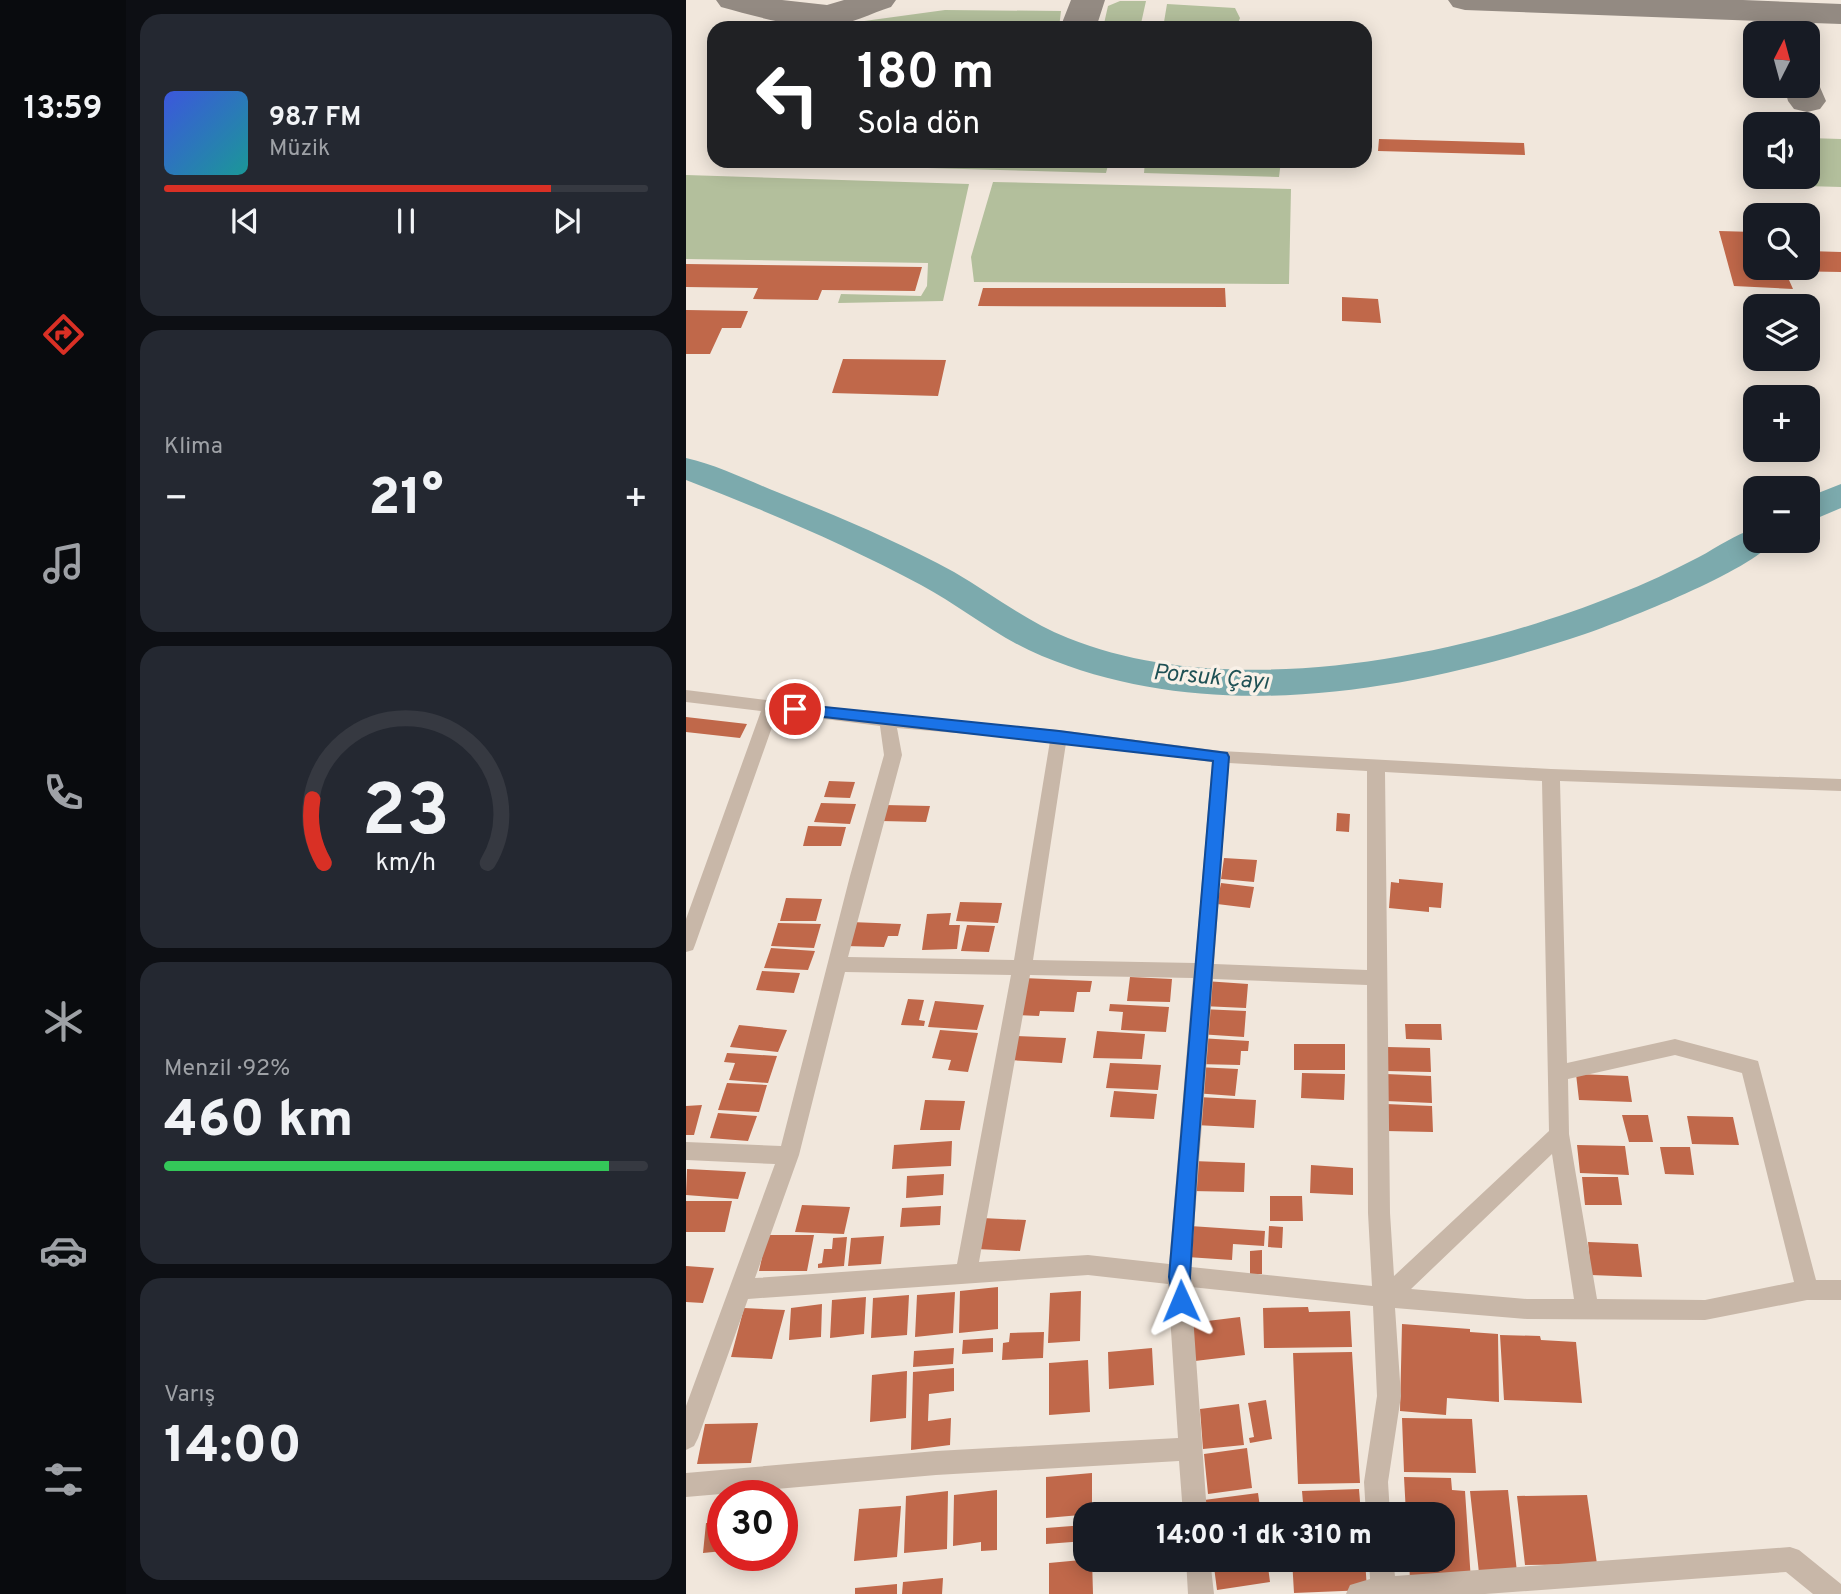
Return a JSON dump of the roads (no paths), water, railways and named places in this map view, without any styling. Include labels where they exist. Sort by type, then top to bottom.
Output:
[{"type":"street","points":[[686,696],[888,720],[1059,736],[1221,757],[1551,775],[1841,785]]},
{"type":"street","points":[[686,945],[771,706]]},
{"type":"street","points":[[686,1438],[789,1155],[893,755],[888,720]]},
{"type":"street","points":[[966,1273],[1022,967],[1059,736]]},
{"type":"street","points":[[1194,1502],[1180,1277],[1202,970],[1221,757]]},
{"type":"street","points":[[1376,765],[1379,1213],[1389,1396],[1376,1482],[1377,1502]]},
{"type":"street","points":[[1551,775],[1559,1135],[1587,1309]]},
{"type":"street","points":[[837,964],[1202,970],[1377,978]]},
{"type":"street","points":[[1558,1073],[1675,1047],[1751,1067],[1807,1290]]},
{"type":"street","points":[[1385,1299],[1559,1135]]},
{"type":"street","points":[[686,1151],[789,1155]]},
{"type":"street","points":[[740,1289],[1088,1265],[1385,1299],[1527,1309],[1705,1310],[1807,1290],[1841,1290]]},
{"type":"street","points":[[686,1485],[936,1463],[1191,1449]]},
{"type":"street","points":[[1379,1572],[1375,1592],[1790,1559],[1833,1594]]},
{"type":"street","points":[[1199,1572],[1201,1594]]},
{"type":"waterway","name":"Porsuk Çayı","points":[[686,468],[877,548],[938,579],[1028,634],[1058,649],[1151,674],[1224,682],[1260,683],[1331,678],[1407,667],[1498,647],[1543,635],[1631,603],[1673,585],[1743,547]]},
{"type":"waterway","name":"Porsuk Çayı","points":[[1820,505],[1841,494]]}]
